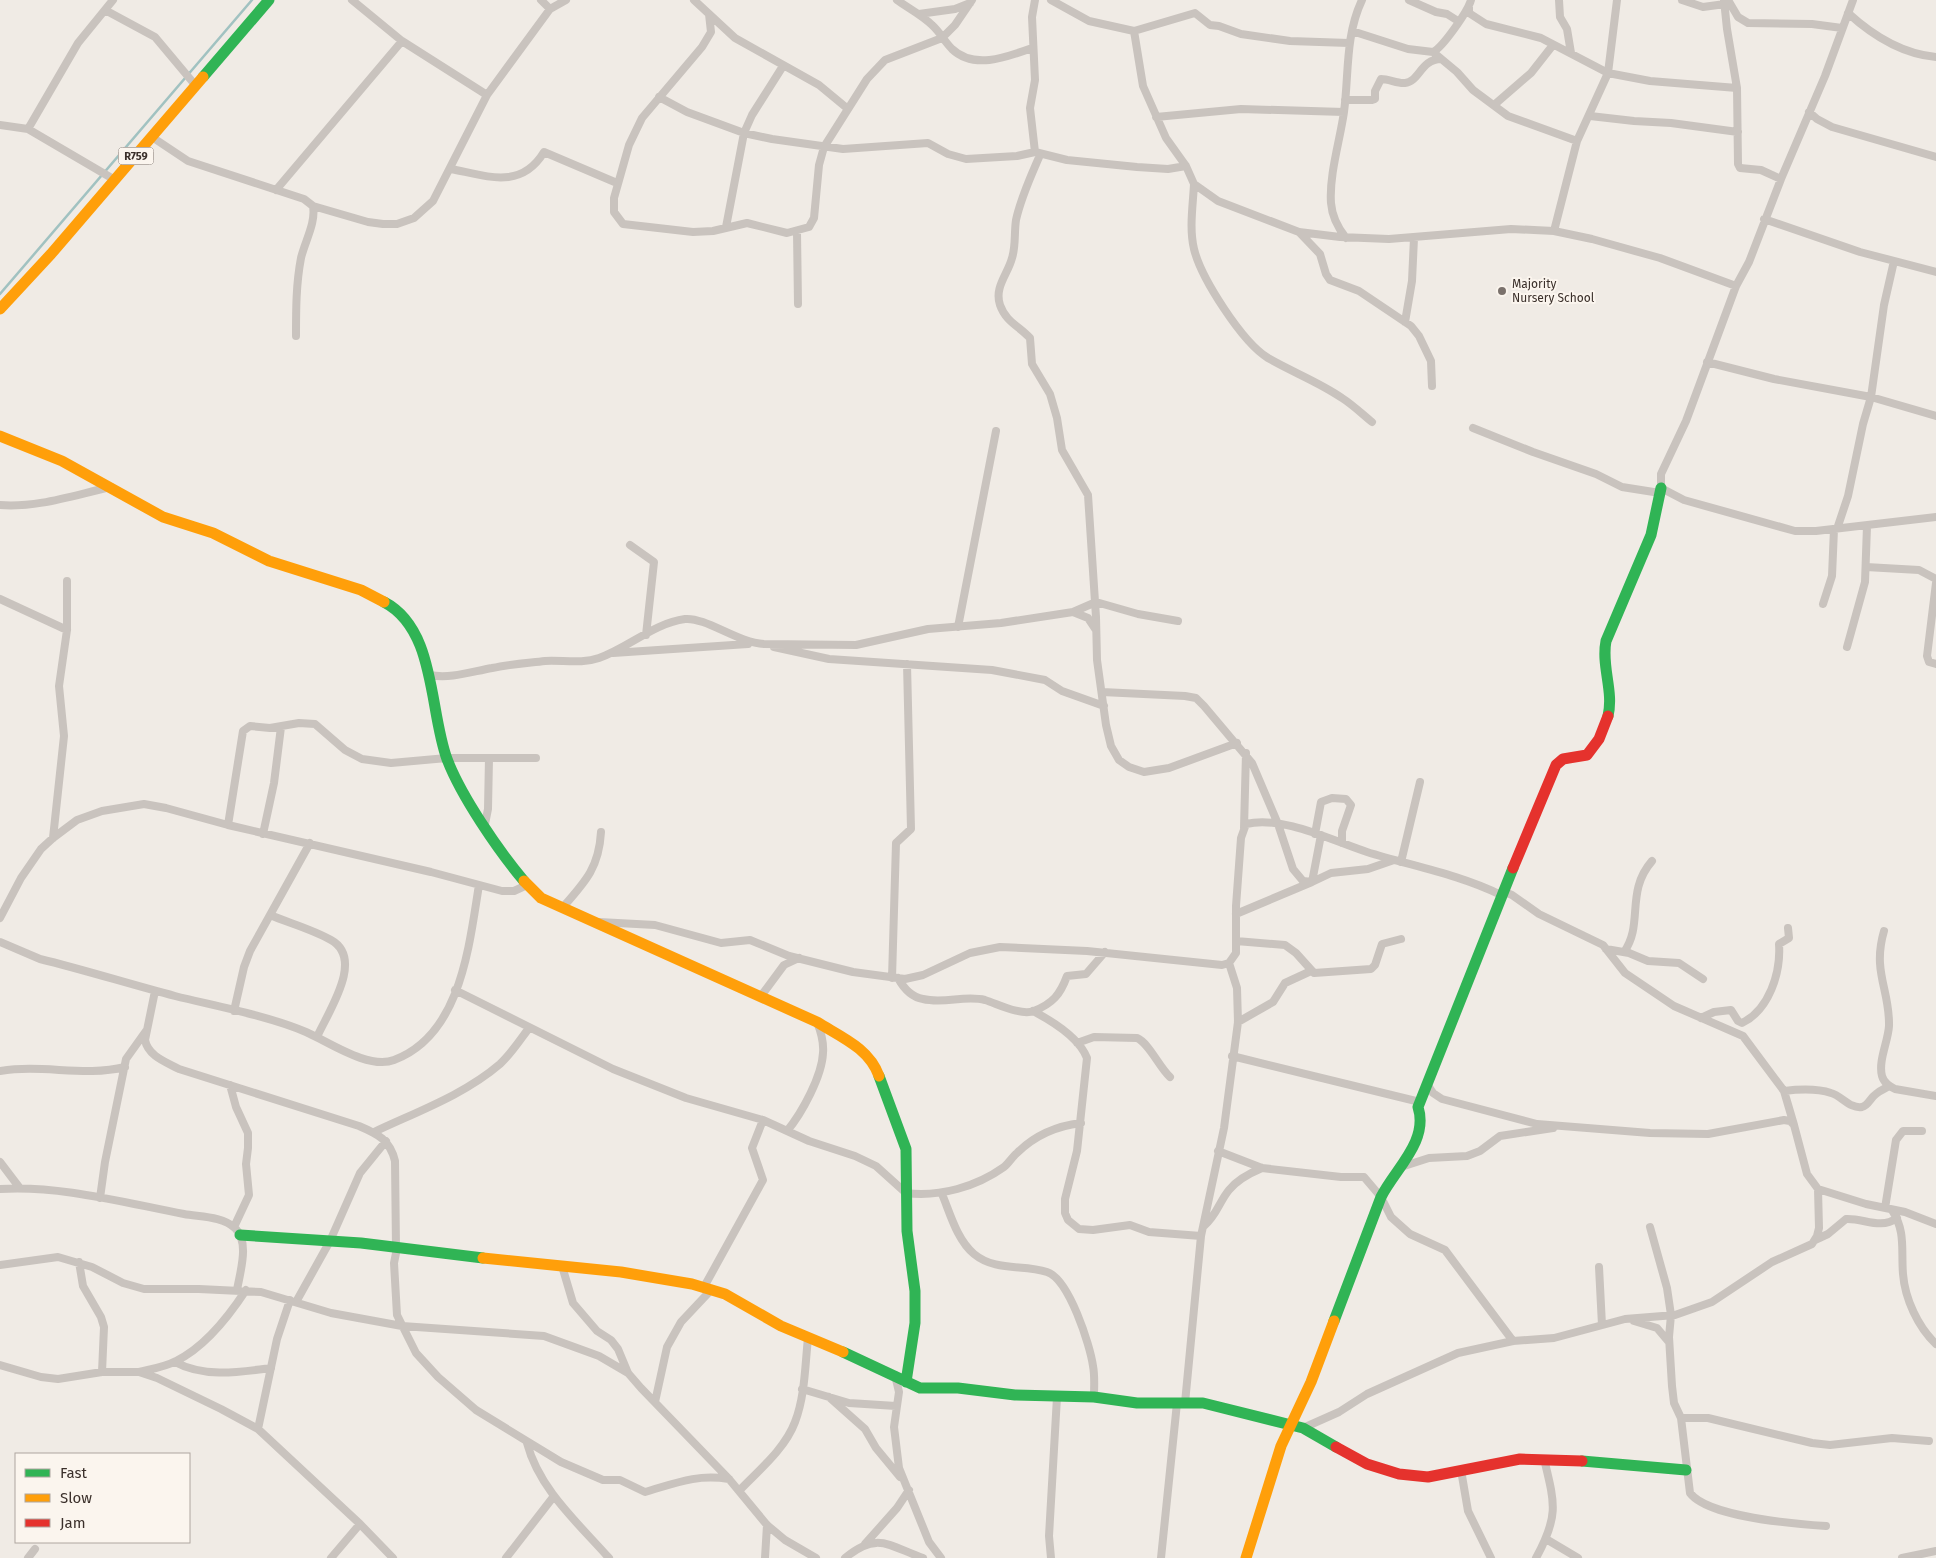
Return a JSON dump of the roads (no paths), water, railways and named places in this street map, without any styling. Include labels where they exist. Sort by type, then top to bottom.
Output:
[{"type":"street","points":[[28,129],[78,43],[113,0]]},
{"type":"street","name":"R759","points":[[0,309],[115,180],[269,0]]},
{"type":"street","points":[[352,0],[402,41],[487,95]]},
{"type":"street","points":[[541,0],[550,10]]},
{"type":"street","points":[[152,137],[188,161],[304,199],[313,206],[368,222],[397,224],[414,218],[433,202],[487,95],[550,10],[566,0]]},
{"type":"street","points":[[694,0],[735,38],[819,86],[848,109]]},
{"type":"street","points":[[897,0],[930,23],[960,56],[970,60],[1009,57],[1032,48]]},
{"type":"street","points":[[1035,0],[1032,17],[1035,80],[1031,94],[1030,116],[1037,153],[1022,196],[1014,231],[1012,259],[1002,278],[998,293],[999,303],[1004,316],[1011,324],[1030,338],[1032,364],[1050,394],[1057,418],[1062,450],[1088,495],[1096,602],[1096,630],[1102,692],[1111,746],[1119,760],[1129,767],[1144,772],[1169,768],[1237,744]]},
{"type":"street","points":[[1051,0],[1089,21],[1134,31],[1195,13],[1210,26],[1219,26],[1241,34],[1290,41],[1349,44]]},
{"type":"street","points":[[1346,238],[1338,226],[1331,202],[1344,112],[1349,44],[1362,0]]},
{"type":"street","points":[[1409,0],[1458,20]]},
{"type":"street","points":[[1559,0],[1560,16],[1567,29],[1571,53]]},
{"type":"street","points":[[1554,232],[1577,141],[1608,73],[1617,0]]},
{"type":"street","points":[[1682,0],[1703,7],[1726,1]]},
{"type":"street","points":[[1246,1558],[1269,1479],[1290,1423],[1311,1382],[1381,1197],[1390,1179],[1414,1148],[1420,1133],[1422,1116],[1418,1109],[1420,1102],[1553,769],[1566,757],[1587,755],[1596,745],[1607,725],[1611,698],[1602,659],[1606,640],[1651,536],[1659,509],[1661,474],[1686,422],[1736,286],[1749,262],[1764,220],[1825,76],[1853,0]]},
{"type":"street","points":[[709,14],[711,32],[702,47],[642,118],[629,144],[617,183],[614,212],[623,224],[693,232],[713,231],[747,223],[787,233],[797,232],[809,227],[814,218],[819,165],[824,147],[867,79],[885,60],[942,38],[955,25],[972,1]]},
{"type":"street","points":[[918,14],[955,10],[972,1]]},
{"type":"street","points":[[1726,1],[1738,17],[1748,24],[1812,24],[1842,28]]},
{"type":"street","points":[[1726,1],[1726,29],[1737,88],[1740,168],[1761,170],[1781,179]]},
{"type":"street","points":[[1433,52],[1443,46],[1470,4]]},
{"type":"street","points":[[1470,4],[1469,13],[1483,22],[1510,31],[1536,36],[1608,73],[1650,81],[1737,88]]},
{"type":"street","points":[[105,10],[155,37],[196,86]]},
{"type":"street","points":[[1848,13],[1877,36],[1916,53],[1936,57]]},
{"type":"street","points":[[1134,31],[1143,86],[1166,138],[1186,166],[1194,184],[1192,228],[1194,250],[1213,290],[1238,329],[1253,346],[1268,358],[1342,398],[1372,422]]},
{"type":"street","points":[[1352,31],[1408,49],[1433,52],[1508,116],[1577,141]]},
{"type":"street","points":[[276,190],[402,41]]},
{"type":"street","points":[[1494,105],[1531,73],[1553,45]]},
{"type":"street","points":[[1345,100],[1375,99],[1375,91],[1382,79],[1404,84],[1412,80],[1430,61],[1441,59]]},
{"type":"street","points":[[726,227],[744,133],[752,115],[783,66]]},
{"type":"street","points":[[659,97],[688,112],[744,133],[824,147],[843,149],[928,143],[948,154],[966,159],[1037,153],[1137,168],[1168,169],[1186,166]]},
{"type":"street","points":[[1156,116],[1241,109],[1344,112]]},
{"type":"street","points":[[1809,112],[1832,127],[1936,156]]},
{"type":"street","points":[[1590,116],[1634,122],[1671,123],[1738,132]]},
{"type":"street","points":[[0,125],[28,129],[115,180]]},
{"type":"street","points":[[451,169],[505,178],[530,170],[544,152],[617,183]]},
{"type":"street","points":[[285,180],[288,194]]},
{"type":"street","points":[[1194,184],[1218,201],[1299,232],[1346,238],[1414,238],[1511,229],[1554,232],[1592,239],[1660,258],[1736,286]]},
{"type":"street","points":[[296,336],[296,296],[302,258],[313,218],[313,206]]},
{"type":"street","points":[[1764,220],[1860,252],[1936,272]]},
{"type":"street","points":[[797,232],[798,304]]},
{"type":"street","points":[[1299,232],[1320,254],[1326,274],[1330,280],[1359,291],[1405,322],[1419,336],[1431,361],[1432,386]]},
{"type":"street","points":[[1405,322],[1412,282],[1414,238]]},
{"type":"street","points":[[1823,604],[1828,594],[1832,576],[1836,529],[1848,496],[1863,424],[1871,397],[1884,305],[1894,261]]},
{"type":"street","points":[[1708,362],[1774,379],[1871,397],[1936,416]]},
{"type":"street","points":[[1473,428],[1596,474],[1622,488],[1660,490],[1684,500],[1795,531],[1867,526],[1936,517]]},
{"type":"street","points":[[958,627],[996,431]]},
{"type":"street","points":[[0,436],[62,461],[112,487],[163,518],[213,534],[268,560],[325,577],[382,600],[394,607],[415,633],[430,681],[436,719],[447,758],[457,781],[527,886],[541,898],[817,1022],[860,1048],[875,1065],[906,1148],[907,1231],[915,1291],[915,1323],[906,1382]]},
{"type":"street","points":[[0,505],[18,507],[112,487]]},
{"type":"street","points":[[1847,647],[1865,582],[1867,526]]},
{"type":"street","points":[[630,545],[654,562],[646,635]]},
{"type":"street","points":[[1866,567],[1919,570],[1936,579]]},
{"type":"street","points":[[53,838],[59,803],[59,776],[64,736],[63,703],[59,686],[67,630],[67,582]]},
{"type":"street","points":[[1936,583],[1927,656],[1929,662],[1936,664]]},
{"type":"street","points":[[0,599],[67,630]]},
{"type":"street","points":[[610,653],[626,654],[751,644],[856,645],[902,633],[1073,612],[1096,602],[1138,614],[1178,621]]},
{"type":"street","points":[[1073,612],[1088,618],[1096,630]]},
{"type":"street","points":[[430,681],[522,664],[588,661],[610,653],[676,621],[692,619],[751,644]]},
{"type":"street","points":[[764,644],[829,659],[992,670],[1045,680],[1062,690],[1104,706]]},
{"type":"street","points":[[908,664],[911,829],[896,843],[891,948],[895,978],[907,992],[924,1000],[984,1000],[1025,1012],[1033,1011],[1058,997],[1067,976],[1086,974],[1105,952]]},
{"type":"street","points":[[1102,692],[1196,698],[1246,753],[1278,824],[1296,875],[1302,881],[1312,882]]},
{"type":"street","points":[[228,826],[242,731],[250,726],[281,727],[299,723],[315,724],[345,750],[362,759],[391,763],[447,758],[536,758]]},
{"type":"street","points":[[263,834],[274,783],[281,727]]},
{"type":"street","points":[[1229,963],[1236,953],[1236,914],[1241,838],[1244,828],[1246,753]]},
{"type":"street","points":[[485,824],[488,810],[489,758]]},
{"type":"street","points":[[1398,861],[1420,782]]},
{"type":"street","points":[[1312,882],[1321,802],[1332,798],[1346,799],[1351,806],[1342,831],[1342,843]]},
{"type":"street","points":[[1244,803],[1248,814],[1261,823]]},
{"type":"street","points":[[0,918],[21,878],[42,849],[53,838],[77,820],[102,811],[144,804],[166,808],[228,826],[310,843],[502,891],[514,891],[527,886]]},
{"type":"street","points":[[1244,828],[1246,824],[1278,824],[1318,834],[1398,861],[1440,871],[1512,895],[1538,914],[1592,939],[1606,949],[1620,969],[1648,990],[1674,1006],[1743,1036],[1784,1091],[1807,1174],[1818,1190],[1819,1228],[1812,1244],[1772,1262],[1712,1302],[1689,1311],[1671,1315],[1625,1319],[1554,1338],[1513,1341],[1458,1354],[1367,1394],[1339,1412],[1303,1428]]},
{"type":"street","points":[[563,907],[590,874],[596,863],[601,832]]},
{"type":"street","points":[[234,1011],[244,967],[270,914],[310,843]]},
{"type":"street","points":[[1236,914],[1330,873],[1368,869],[1398,861]]},
{"type":"street","points":[[1624,952],[1632,931],[1635,898],[1639,880],[1652,861]]},
{"type":"street","points":[[0,942],[40,959],[304,1031],[376,1064],[392,1061],[403,1056],[431,1035],[455,990],[468,955],[478,885]]},
{"type":"street","points":[[270,914],[332,940],[342,949],[346,963],[342,983],[316,1037]]},
{"type":"street","points":[[597,922],[655,925],[721,943],[750,940],[772,950],[799,958],[853,972],[895,978],[923,975],[970,954],[993,947],[1105,952],[1210,964],[1229,963]]},
{"type":"street","points":[[1701,1018],[1714,1012],[1731,1010],[1738,1021],[1742,1022],[1760,1012],[1776,974],[1779,944],[1789,938],[1788,928]]},
{"type":"street","points":[[1884,932],[1879,964],[1889,1027],[1882,1077],[1889,1086]]},
{"type":"street","points":[[1236,941],[1285,945],[1296,953],[1311,971],[1319,974],[1353,969],[1371,969],[1375,966],[1382,944],[1401,939]]},
{"type":"street","points":[[1606,949],[1624,952],[1648,961],[1679,962],[1703,979]]},
{"type":"street","points":[[761,996],[784,965],[799,958]]},
{"type":"street","points":[[1161,1558],[1201,1236],[1224,1128],[1238,1022],[1237,988],[1229,963]]},
{"type":"street","points":[[1238,1022],[1273,1002],[1285,983],[1311,971]]},
{"type":"street","points":[[455,990],[606,1065],[686,1098],[763,1120],[876,1166],[906,1193],[942,1194],[983,1178],[1004,1166],[1035,1137],[1053,1129],[1081,1123]]},
{"type":"street","points":[[155,991],[146,1032],[146,1046],[154,1056],[179,1068],[374,1132],[386,1141],[392,1150],[395,1162],[396,1248],[394,1263],[397,1315],[416,1354],[438,1377],[476,1410],[527,1443],[561,1462],[603,1480],[620,1480],[645,1492],[680,1480],[712,1477],[729,1480]]},
{"type":"street","points":[[1033,1011],[1054,1022],[1077,1043],[1085,1054],[1087,1062],[1077,1151],[1065,1199],[1065,1212],[1073,1226],[1093,1230],[1130,1225],[1149,1232],[1201,1236]]},
{"type":"street","points":[[787,1131],[798,1118],[822,1063],[823,1040],[817,1022]]},
{"type":"street","points":[[374,1132],[461,1090],[483,1077],[501,1063],[529,1028]]},
{"type":"street","points":[[100,1198],[104,1162],[125,1067],[134,1046],[146,1032]]},
{"type":"street","points":[[1077,1043],[1094,1037],[1137,1038],[1143,1040],[1156,1061],[1170,1077]]},
{"type":"street","points":[[1232,1056],[1420,1102]]},
{"type":"street","points":[[0,1071],[37,1067],[93,1072],[125,1067]]},
{"type":"street","points":[[230,1084],[236,1107],[248,1133],[246,1164],[249,1195],[237,1231],[243,1248],[237,1290]]},
{"type":"street","points":[[1427,1084],[1433,1093],[1442,1099],[1516,1119],[1560,1127],[1697,1134],[1784,1120],[1794,1125]]},
{"type":"street","points":[[1784,1091],[1800,1089],[1826,1092],[1854,1107],[1866,1105],[1874,1094],[1889,1086],[1936,1096]]},
{"type":"street","points":[[655,1402],[666,1347],[681,1322],[708,1288],[763,1180],[752,1148],[763,1120]]},
{"type":"street","points":[[1401,1166],[1429,1158],[1472,1154],[1500,1136],[1560,1127]]},
{"type":"street","points":[[1888,1209],[1896,1140],[1903,1131],[1922,1131]]},
{"type":"street","points":[[258,1429],[277,1339],[293,1301],[330,1241],[360,1173],[386,1141]]},
{"type":"street","points":[[1218,1151],[1262,1168],[1341,1177],[1364,1177],[1381,1197],[1391,1217],[1401,1227],[1445,1250],[1513,1341]]},
{"type":"street","points":[[0,1162],[18,1188]]},
{"type":"street","points":[[1204,1226],[1216,1214],[1229,1189],[1247,1174],[1262,1168]]},
{"type":"street","points":[[0,1189],[18,1188],[100,1198],[217,1219],[237,1231],[621,1272],[708,1288],[725,1294],[781,1326],[895,1375],[920,1388],[958,1388],[1016,1395],[1094,1397],[1137,1403],[1203,1403],[1290,1423],[1303,1428],[1367,1464],[1399,1474],[1428,1477],[1501,1461],[1544,1459],[1686,1470]]},
{"type":"street","points":[[1818,1190],[1936,1224]]},
{"type":"street","points":[[942,1194],[964,1243],[974,1254],[1006,1268],[1047,1272],[1054,1276],[1063,1287],[1086,1335],[1094,1368],[1094,1397]]},
{"type":"street","points":[[1888,1209],[1897,1218],[1902,1228],[1903,1275],[1907,1292],[1921,1325],[1936,1344]]},
{"type":"street","points":[[1815,1240],[1828,1234],[1846,1219],[1888,1224],[1897,1218]]},
{"type":"street","points":[[1650,1227],[1665,1278],[1671,1315],[1669,1343],[1674,1403],[1681,1418],[1690,1493],[1702,1504],[1755,1518],[1826,1526]]},
{"type":"street","points":[[0,1265],[51,1257],[79,1262],[123,1283],[144,1290],[246,1290],[293,1301],[331,1313],[402,1326],[544,1336],[600,1356],[628,1373],[729,1480],[767,1525],[785,1540],[816,1558]]},
{"type":"street","points":[[79,1262],[83,1286],[101,1317],[104,1327],[102,1372]]},
{"type":"street","points":[[562,1266],[573,1303],[597,1331],[611,1340],[618,1349],[628,1373]]},
{"type":"street","points":[[1599,1267],[1602,1325]]},
{"type":"street","points":[[0,1365],[41,1377],[58,1379],[102,1372],[139,1372],[176,1362],[233,1311],[246,1290]]},
{"type":"street","points":[[1625,1319],[1639,1321],[1657,1328],[1669,1343]]},
{"type":"street","points":[[739,1492],[784,1443],[795,1424],[802,1389],[808,1338]]},
{"type":"street","points":[[176,1362],[187,1368],[202,1371],[233,1372],[271,1368]]},
{"type":"street","points":[[139,1372],[157,1378],[258,1429],[360,1524],[393,1558]]},
{"type":"street","points":[[895,1375],[899,1392],[894,1428],[895,1448],[905,1482],[929,1542],[942,1558]]},
{"type":"street","points":[[802,1389],[828,1398],[870,1406],[896,1406]]},
{"type":"street","points":[[1051,1558],[1049,1536],[1057,1397]]},
{"type":"street","points":[[828,1398],[865,1429],[876,1448],[905,1482]]},
{"type":"street","points":[[1681,1418],[1708,1418],[1812,1444],[1830,1445],[1892,1438],[1929,1440]]},
{"type":"street","points":[[527,1443],[532,1461],[546,1486],[609,1558]]},
{"type":"street","points":[[1536,1558],[1551,1528],[1554,1506],[1544,1459]]},
{"type":"street","points":[[1461,1470],[1468,1511],[1492,1558]]},
{"type":"street","points":[[845,1558],[865,1544],[897,1508],[909,1490]]},
{"type":"street","points":[[506,1558],[554,1496]]},
{"type":"street","points":[[331,1558],[360,1524]]},
{"type":"street","points":[[765,1558],[767,1525]]},
{"type":"street","points":[[1546,1540],[1578,1558]]},
{"type":"street","points":[[865,1544],[881,1543],[923,1558]]},
{"type":"street","points":[[28,1558],[35,1549]]},
{"type":"street","points":[[1902,1558],[1936,1551]]},
{"type":"waterway","points":[[0,294],[252,0]]},
{"type":"place","name":"Majority Nursery School","points":[[1502,291]]}]
